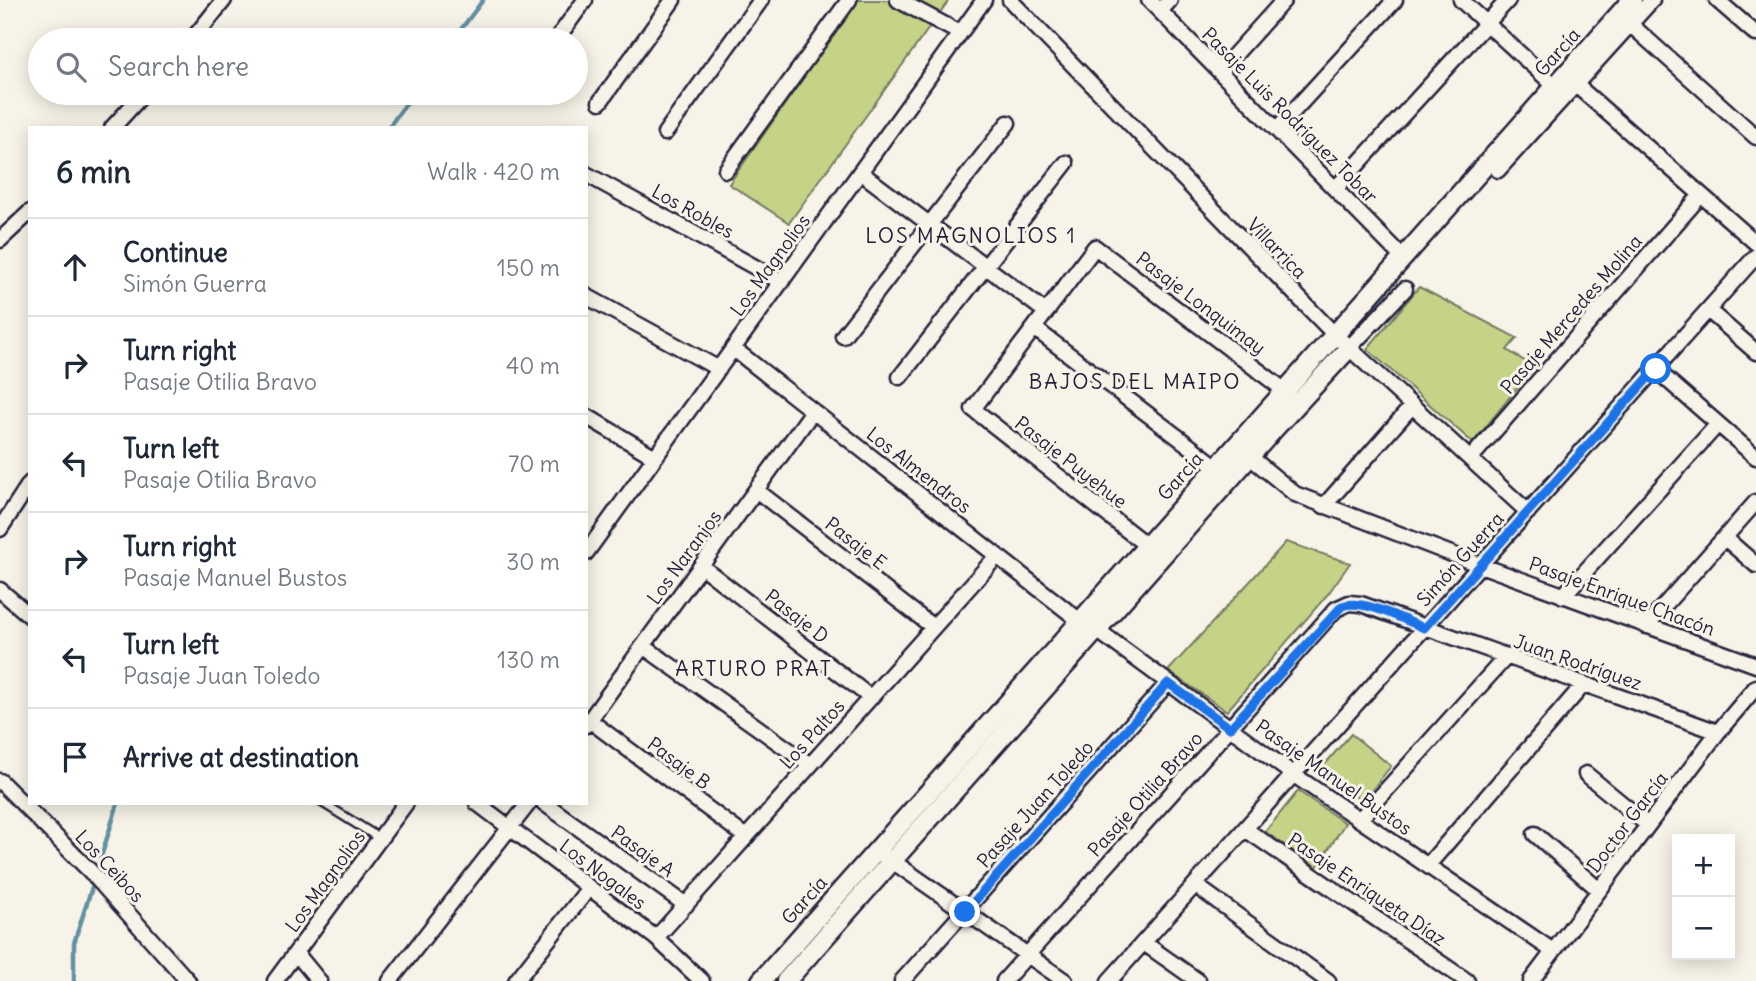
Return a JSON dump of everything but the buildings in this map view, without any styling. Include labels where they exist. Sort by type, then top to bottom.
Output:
[{"type":"street","points":[[202,28],[224,0]]},
{"type":"street","points":[[565,28],[585,0]]},
{"type":"street","points":[[600,102],[673,0]]},
{"type":"street","points":[[665,133],[761,0]]},
{"type":"street","points":[[726,170],[849,0]]},
{"type":"street","points":[[898,0],[960,33]]},
{"type":"street","name":"Los Magnolios","points":[[588,550],[984,0]]},
{"type":"street","name":"Villarrica","points":[[1010,0],[1334,334],[1528,512]]},
{"type":"street","name":"Pasaje Luis Rodríguez Tobar","points":[[1149,0],[1165,6],[1220,71],[1402,257]]},
{"type":"street","points":[[1220,71],[1284,0]]},
{"type":"street","points":[[1277,130],[1395,0]]},
{"type":"street","points":[[1461,0],[1555,86]]},
{"type":"street","points":[[1335,189],[1508,0]]},
{"type":"street","name":"García","points":[[761,981],[1632,0]]},
{"type":"street","name":"García","points":[[1499,170],[1652,0]]},
{"type":"street","points":[[1717,0],[1756,34]]},
{"type":"street","points":[[1630,24],[1756,137]]},
{"type":"street","points":[[1576,85],[1756,243]]},
{"type":"street","points":[[114,126],[133,105]]},
{"type":"street","points":[[842,336],[1008,123]]},
{"type":"street","points":[[900,377],[1066,163]]},
{"type":"street","points":[[860,172],[1046,312],[1034,328],[1216,466]]},
{"type":"street","name":"Los Robles","points":[[588,175],[782,282]]},
{"type":"street","name":"Pasaje Mercedes Molina","points":[[1470,459],[1701,195]]},
{"type":"street","points":[[0,240],[28,214]]},
{"type":"street","name":"Pasaje Lonquimay","points":[[1046,312],[1095,247],[1284,390]]},
{"type":"street","name":"Simón Guerra","points":[[1110,981],[1756,256]]},
{"type":"street","name":"García","points":[[786,981],[1249,456],[1405,289]]},
{"type":"street","points":[[588,297],[719,369]]},
{"type":"street","points":[[1708,310],[1756,352]]},
{"type":"street","name":"Pasaje Puyehue","points":[[1034,328],[973,409],[1146,545]]},
{"type":"street","name":"Los Almendros","points":[[734,349],[1080,621]]},
{"type":"street","points":[[1656,369],[1756,457]]},
{"type":"street","points":[[1324,506],[1412,406]]},
{"type":"street","name":"Los Naranjos","points":[[588,722],[813,411]]},
{"type":"street","points":[[588,417],[655,457]]},
{"type":"street","points":[[1563,596],[1718,424]]},
{"type":"street","name":"Pasaje Enrique Chacón","points":[[1249,456],[1294,494],[1563,596],[1756,665]]},
{"type":"street","points":[[0,529],[28,486]]},
{"type":"street","name":"Pasaje E","points":[[756,490],[933,627]]},
{"type":"street","points":[[1646,626],[1756,502]]},
{"type":"street","points":[[1725,538],[1756,565]]},
{"type":"street","name":"Los Paltos","points":[[656,938],[997,556]]},
{"type":"street","name":"Pasaje D","points":[[701,566],[870,697]]},
{"type":"street","points":[[0,590],[28,613]]},
{"type":"street","name":"Pasaje Otilia Bravo","points":[[1004,981],[1342,606],[1349,603],[1361,604],[1424,628]]},
{"type":"street","name":"Juan Rodríguez","points":[[1424,628],[1718,732]]},
{"type":"street","name":"Pasaje Manuel Bustos","points":[[1097,630],[1294,775],[1553,951]]},
{"type":"street","points":[[643,646],[810,765]]},
{"type":"street","points":[[1360,819],[1506,657]]},
{"type":"street","name":"Pasaje Juan Toledo","points":[[902,981],[1168,683]]},
{"type":"street","points":[[1428,865],[1584,684]]},
{"type":"street","name":"Doctor García","points":[[1531,981],[1718,732],[1756,687]]},
{"type":"street","name":"Pasaje B","points":[[588,722],[746,837]]},
{"type":"street","points":[[1586,774],[1648,825]]},
{"type":"street","name":"Los Ceibos","points":[[0,781],[96,877],[188,981]]},
{"type":"street","name":"Los Magnolios","points":[[275,981],[405,805]]},
{"type":"street","name":"Los Nogales","points":[[480,805],[656,938],[702,981]]},
{"type":"street","points":[[390,981],[528,805]]},
{"type":"street","name":"Pasaje A","points":[[547,805],[685,905]]},
{"type":"street","name":"Pasaje Enriqueta Díaz","points":[[1245,829],[1466,981]]},
{"type":"street","points":[[1535,834],[1600,890]]},
{"type":"street","points":[[876,850],[1065,981]]},
{"type":"street","points":[[1195,885],[1328,981]]},
{"type":"street","points":[[516,981],[589,888]]},
{"type":"street","points":[[1144,943],[1198,981]]},
{"type":"street","points":[[296,953],[319,981]]},
{"type":"lane","points":[[326,805],[380,839]]},
{"type":"green space","points":[[858,0],[949,0],[789,223],[729,184]]},
{"type":"green space","points":[[1419,287],[1517,338],[1507,350],[1534,367],[1473,443],[1367,349]]},
{"type":"green space","points":[[1286,542],[1350,563],[1328,594],[1227,711],[1168,671]]},
{"type":"green space","points":[[1351,734],[1391,766],[1363,801],[1319,771]]},
{"type":"green space","points":[[1298,791],[1345,823],[1317,867],[1265,832]]},
{"type":"waterway","points":[[462,28],[483,0]]},
{"type":"waterway","points":[[389,126],[405,105]]},
{"type":"waterway","points":[[96,873],[117,805]]},
{"type":"waterway","points":[[74,981],[74,943],[94,881]]},
{"type":"district","name":"LOS MAGNOLIOS 1","points":[[971,235]]},
{"type":"district","name":"BAJOS DEL MAIPO","points":[[1135,381]]},
{"type":"district","name":"ARTURO PRAT","points":[[754,668]]},
{"type":"route","points":[[965,912],[1168,683],[1230,728],[1336,609],[1349,603],[1361,604],[1424,628],[1656,369]]}]
